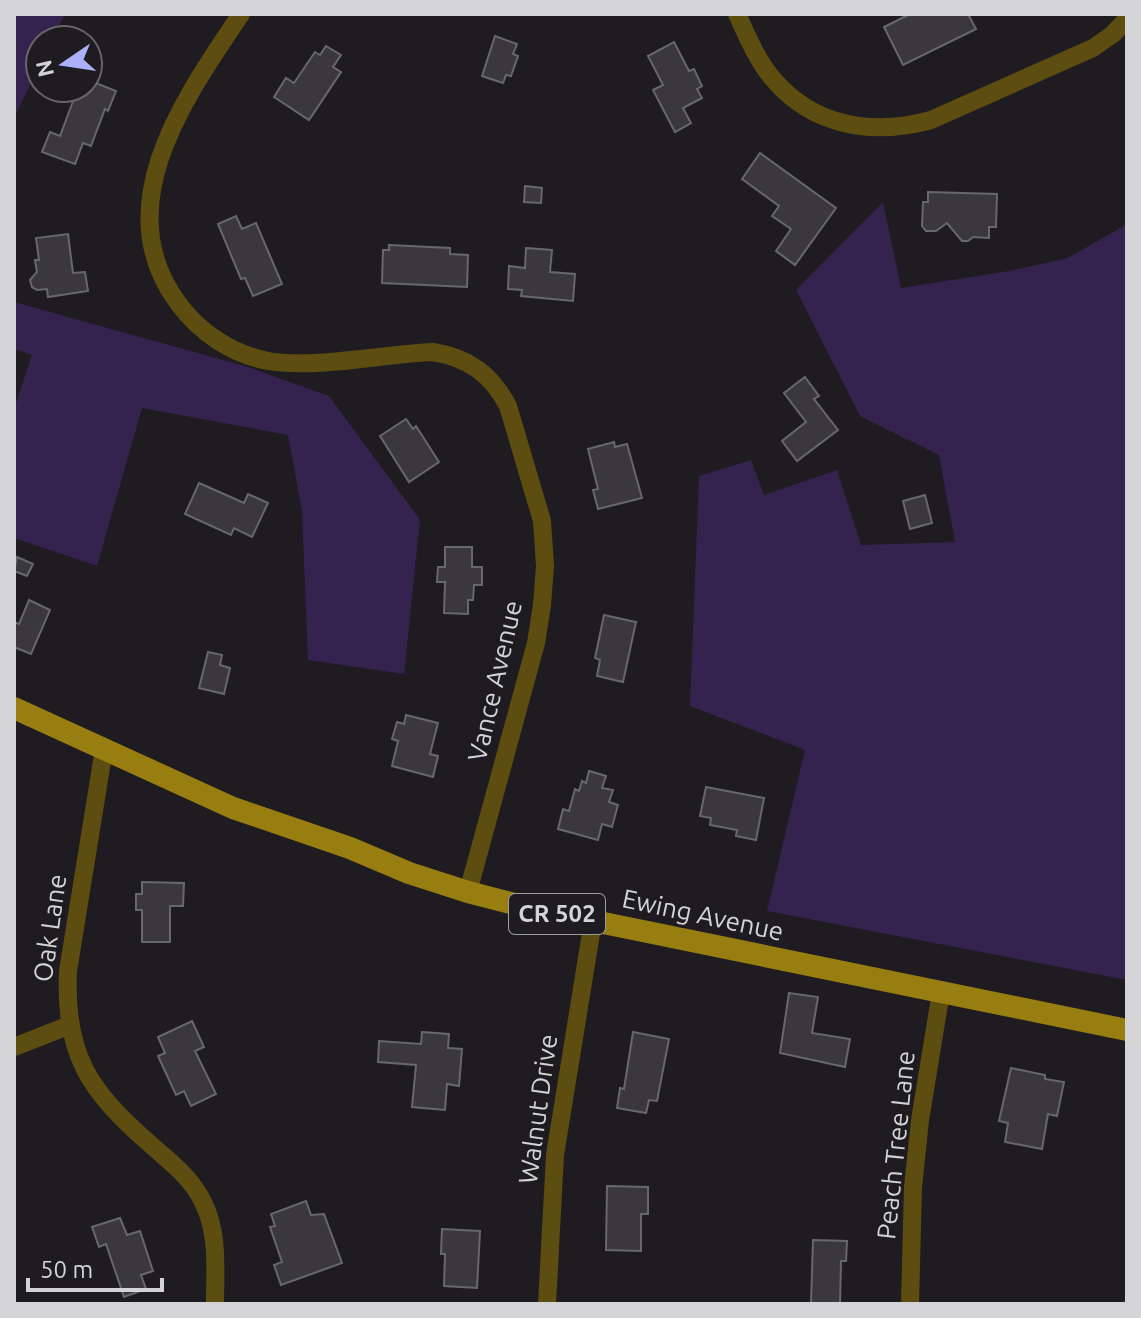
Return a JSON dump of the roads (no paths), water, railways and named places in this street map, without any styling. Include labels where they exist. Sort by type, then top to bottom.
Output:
[{"type":"main road","name":"Ewing Avenue","points":[[14,708],[233,808],[468,892],[593,921],[1127,1030]]},
{"type":"street","name":"Vance Avenue","points":[[241,14],[191,88],[158,163],[151,195],[151,243],[170,293],[185,313],[212,337],[248,355],[270,361],[298,363],[433,352],[454,355],[471,363],[487,375],[508,406],[542,521],[545,566],[536,643],[468,892]]},
{"type":"street","points":[[737,14],[758,57],[772,78],[789,95],[827,119],[878,129],[905,127],[931,120],[1093,48],[1127,19]]},
{"type":"street","name":"Oak Lane","points":[[104,749],[68,971],[70,1025],[83,1067],[98,1093],[116,1114],[185,1174],[203,1203],[211,1223],[215,1247],[215,1304]]},
{"type":"street","name":"Walnut Drive","points":[[547,1304],[555,1155],[593,921]]},
{"type":"street","name":"Peach Tree Lane","points":[[910,1304],[916,1160],[941,992]]},
{"type":"street","points":[[14,1047],[70,1025]]}]
